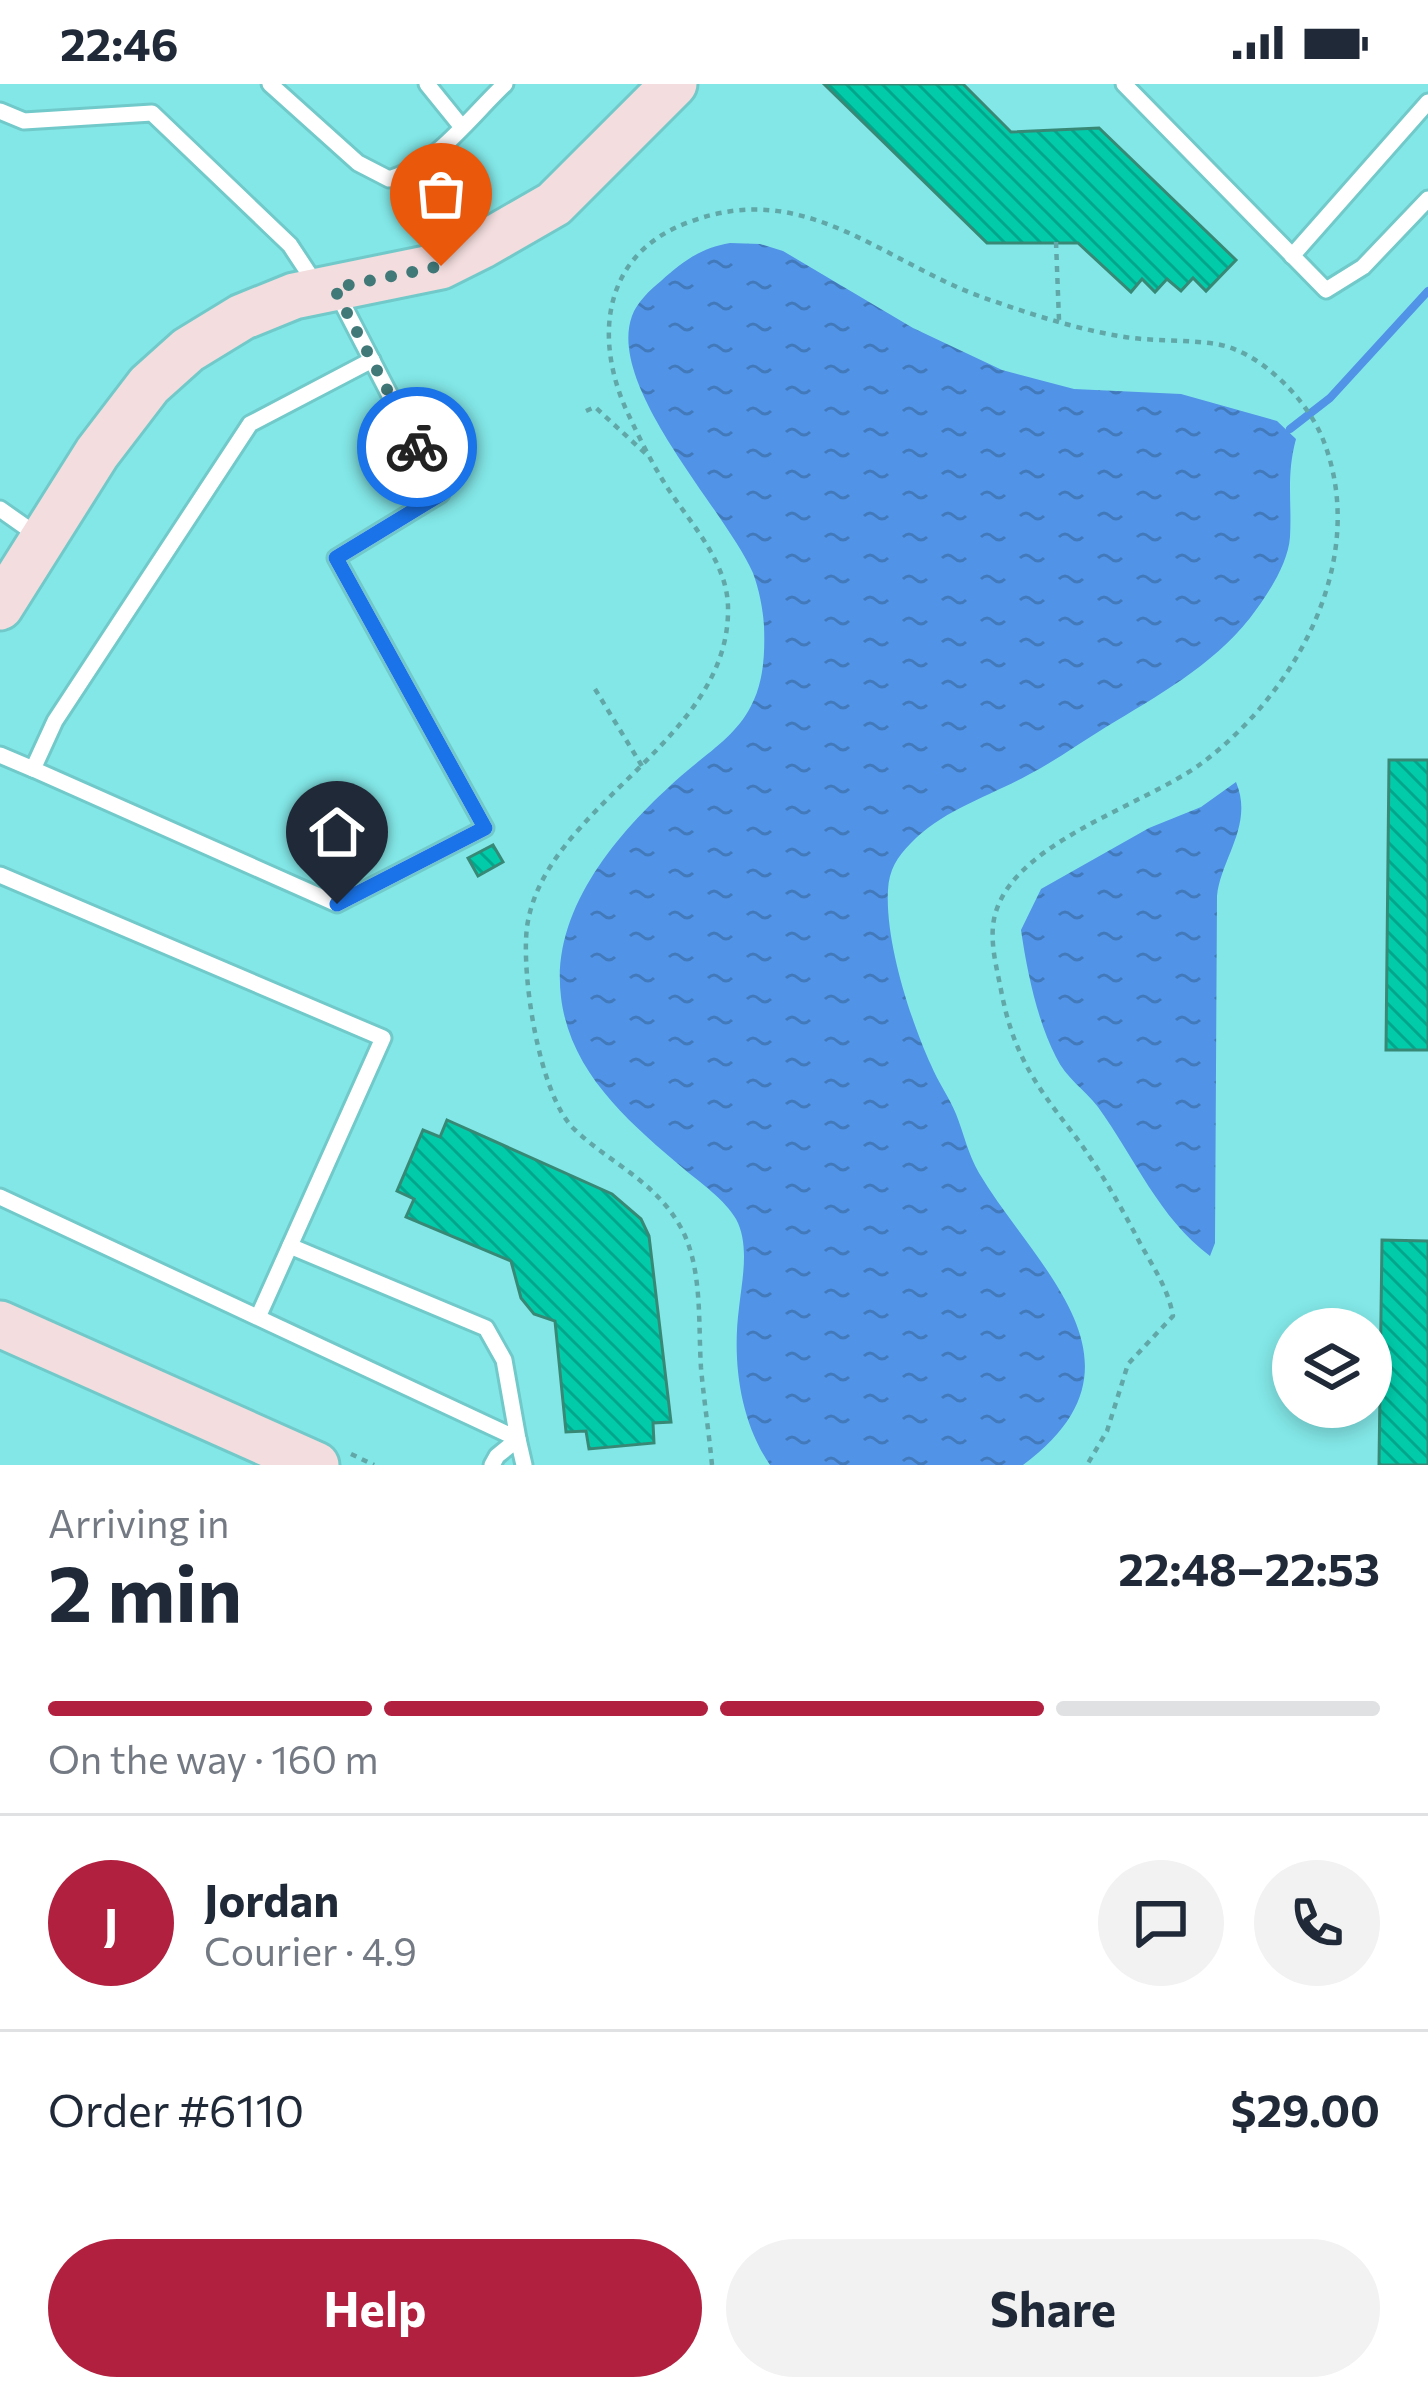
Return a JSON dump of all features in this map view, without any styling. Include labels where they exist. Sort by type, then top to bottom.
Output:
[{"type":"street","points":[[0,607],[110,436],[149,386],[188,350],[242,317],[294,296],[441,266],[554,204],[674,84]]},
{"type":"street","points":[[0,1324],[316,1465]]},
{"type":"lane","points":[[270,84],[358,164],[389,179],[429,159],[505,84]]},
{"type":"lane","points":[[427,84],[460,126]]},
{"type":"lane","points":[[1124,84],[1326,290],[1363,268],[1428,199]]},
{"type":"lane","points":[[1292,256],[1428,101]]},
{"type":"lane","points":[[0,111],[24,121],[152,113],[290,245],[327,290],[372,360],[441,494],[336,558],[485,828],[337,904],[0,755]]},
{"type":"lane","points":[[33,769],[55,721],[250,424],[372,360]]},
{"type":"lane","points":[[0,509],[43,539]]},
{"type":"lane","points":[[0,875],[383,1038],[259,1316]]},
{"type":"lane","points":[[0,1197],[518,1439]]},
{"type":"lane","points":[[290,1246],[486,1328],[504,1360],[524,1465]]},
{"type":"lane","points":[[492,1465],[518,1439]]},
{"type":"path","points":[[712,1465],[696,1292],[682,1229],[659,1197],[565,1120],[552,1095],[542,1054],[525,956],[526,931],[539,884],[552,863],[642,766],[720,665],[728,608],[712,554],[650,457],[621,398],[611,354],[609,316],[614,292],[640,252],[659,235],[689,222],[752,207],[836,224],[913,268],[973,294],[1059,320],[1118,336],[1219,344],[1246,354],[1292,392],[1320,431],[1336,500],[1334,549],[1319,617],[1291,667],[1223,745],[1198,766],[1046,850],[1001,894],[993,917],[992,946],[1006,1019],[1024,1067],[1124,1211],[1168,1293],[1173,1316],[1128,1364],[1107,1431],[1087,1465]]},
{"type":"path","points":[[1055,242],[1059,320]]},
{"type":"path","points":[[586,411],[595,406],[650,457]]},
{"type":"path","points":[[595,688],[642,766]]},
{"type":"shaded area","points":[[0,84],[1428,84],[1428,1465],[0,1465]]},
{"type":"water","points":[[730,243],[783,251],[913,328],[1002,370],[1074,389],[1181,394],[1277,421],[1296,439],[1285,559],[1263,600],[1235,635],[1145,704],[1038,770],[937,822],[906,848],[890,876],[888,910],[895,956],[923,1046],[975,1166],[1054,1281],[1074,1318],[1084,1354],[1082,1390],[1063,1427],[1023,1465],[770,1465],[745,1410],[738,1369],[744,1251],[736,1219],[606,1094],[576,1049],[567,1024],[560,964],[566,933],[594,874],[635,821],[737,726],[751,706],[761,677],[764,626],[753,573],[652,412],[636,377],[629,345],[632,316],[648,292],[693,256]]},
{"type":"water","points":[[1236,782],[1241,798],[1239,827],[1217,896],[1215,1243],[1210,1256],[1176,1224],[1098,1107],[1060,1064],[1038,1011],[1021,930],[1041,889],[1149,828],[1201,807]]},
{"type":"building","points":[[824,84],[963,84],[1011,132],[1099,128],[1236,260],[1206,291],[1193,278],[1181,291],[1167,279],[1155,292],[1142,279],[1131,292],[1078,243],[987,243]]},
{"type":"building","points":[[1389,760],[1428,760],[1428,1050],[1386,1050]]},
{"type":"building","points":[[493,845],[503,862],[478,876],[468,858]]},
{"type":"building","points":[[447,1120],[612,1194],[641,1219],[649,1236],[671,1422],[653,1423],[654,1443],[589,1449],[586,1431],[566,1432],[555,1321],[534,1314],[521,1298],[511,1261],[406,1217],[414,1199],[397,1191],[423,1130],[440,1137]]},
{"type":"building","points":[[1382,1240],[1428,1241],[1428,1465],[1379,1465],[1379,1428],[1392,1428],[1392,1308],[1381,1308]]},
{"type":"waterway","points":[[1290,429],[1330,398],[1428,291]]},
{"type":"way so far","points":[[417,447],[334,288],[441,266]]},
{"type":"route","points":[[337,904],[485,828],[336,558],[441,494],[417,447]]}]
